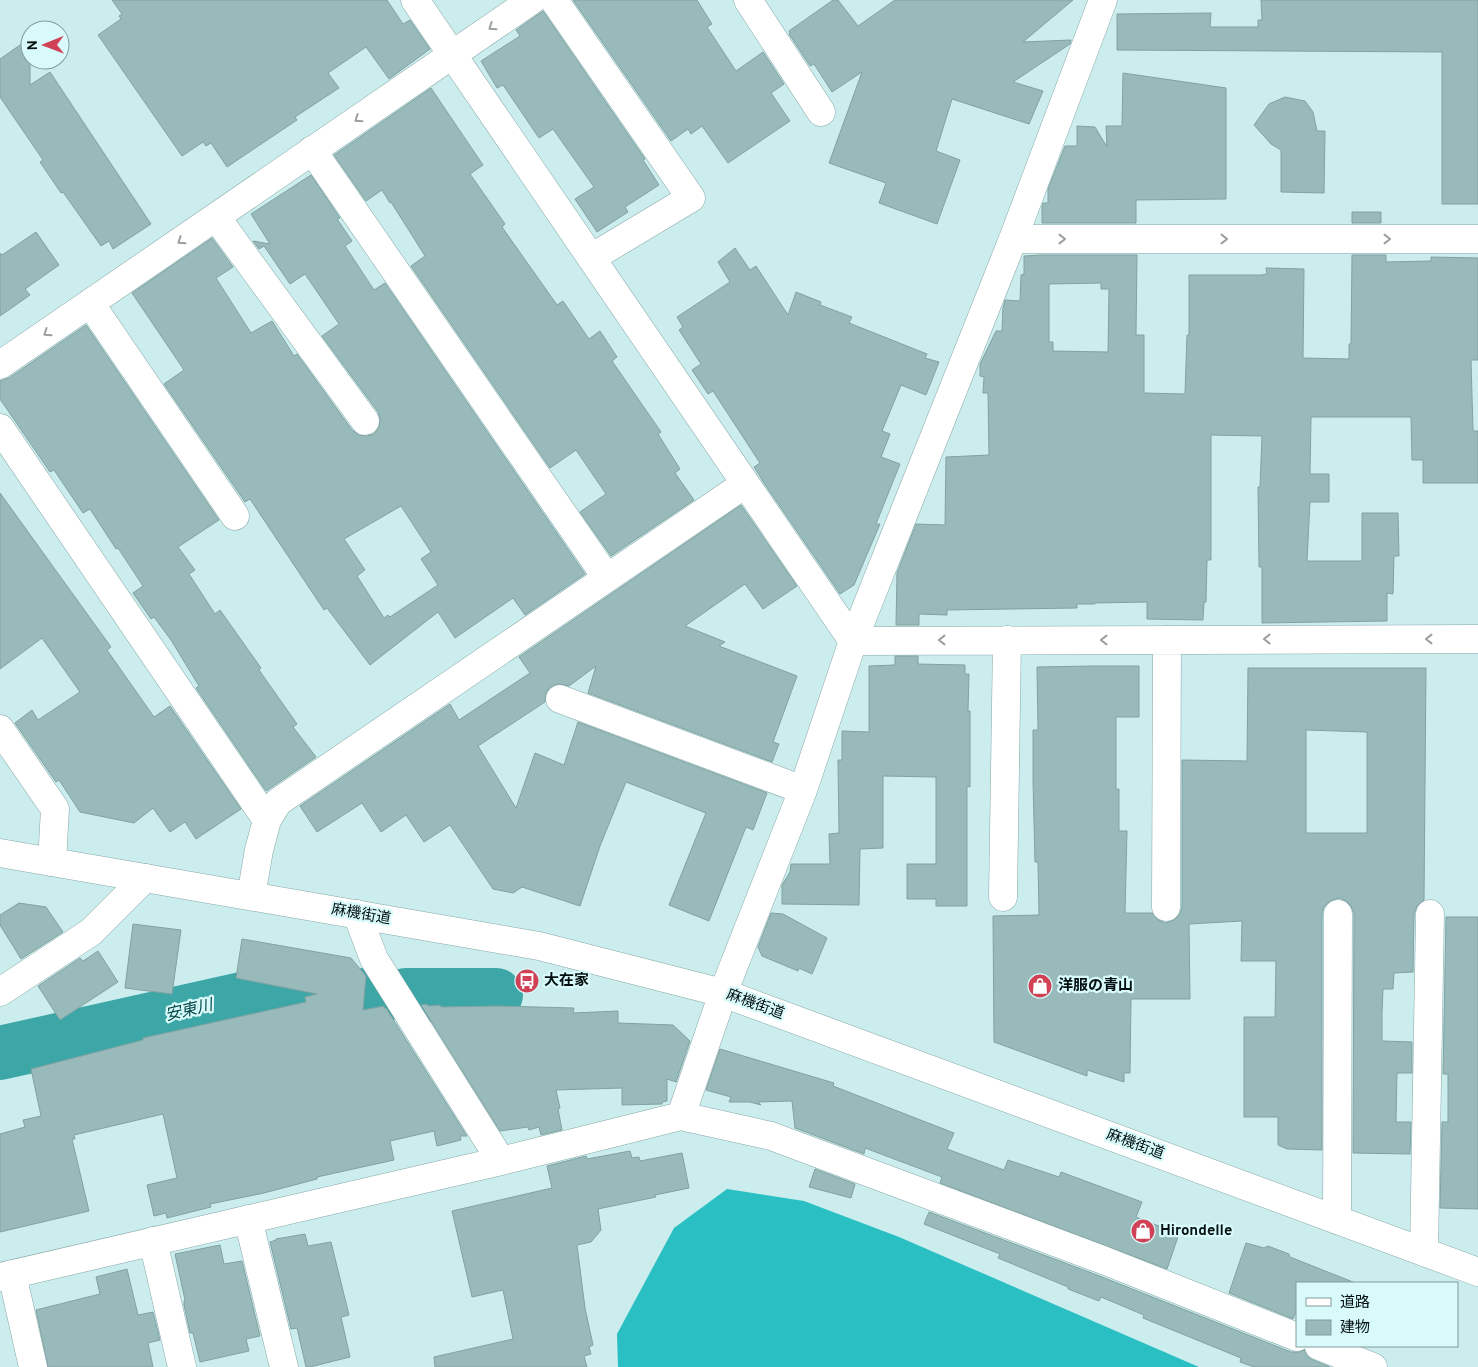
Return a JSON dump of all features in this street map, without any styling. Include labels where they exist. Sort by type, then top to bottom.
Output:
[{"type":"street","points":[[415,0],[854,641]]},
{"type":"street","points":[[0,365],[532,0]]},
{"type":"street","points":[[554,0],[691,198],[591,258]]},
{"type":"street","points":[[748,0],[821,112]]},
{"type":"street","points":[[681,1116],[723,993],[803,790],[854,641],[1013,239],[1103,0]]},
{"type":"street","points":[[312,150],[607,578]]},
{"type":"street","points":[[216,217],[365,421]]},
{"type":"street","points":[[1013,239],[1478,239]]},
{"type":"street","points":[[90,303],[235,516]]},
{"type":"street","points":[[0,428],[267,820]]},
{"type":"street","points":[[251,896],[259,850],[267,820],[278,802],[745,484]]},
{"type":"street","points":[[854,641],[1478,639]]},
{"type":"street","points":[[1003,897],[1007,640]]},
{"type":"street","points":[[1166,907],[1167,640]]},
{"type":"street","points":[[560,699],[803,790]]},
{"type":"street","points":[[0,729],[55,809],[52,862]]},
{"type":"street","name":"麻機街道","points":[[0,853],[539,946],[723,993],[1478,1272]]},
{"type":"street","points":[[0,992],[91,932],[145,878]]},
{"type":"street","points":[[357,914],[374,959],[501,1160]]},
{"type":"street","points":[[1337,1220],[1338,914]]},
{"type":"street","points":[[1424,1252],[1430,914]]},
{"type":"street","points":[[33,1367],[6,1276],[681,1116],[771,1136],[1103,1260],[1296,1337]]},
{"type":"street","points":[[248,1219],[284,1367]]},
{"type":"street","points":[[153,1242],[182,1367]]},
{"type":"street","points":[[1322,1347],[1373,1367]]},
{"type":"shaded area","points":[[727,1189],[804,1201],[899,1237],[1199,1367],[618,1367],[617,1334],[674,1228]]},
{"type":"building","points":[[112,0],[387,0],[403,24],[410,20],[430,49],[389,79],[366,47],[328,73],[339,88],[295,117],[297,120],[227,167],[211,143],[206,146],[203,142],[182,156],[98,35],[121,19],[119,16],[122,14]]},
{"type":"building","points":[[573,0],[697,0],[712,24],[707,27],[736,71],[763,52],[784,84],[771,93],[790,121],[728,163],[702,126],[691,134],[688,129],[671,141]]},
{"type":"building","points":[[833,0],[838,0],[858,26],[895,0],[1073,0],[1023,42],[1071,40],[1070,44],[1013,82],[1043,91],[1029,124],[952,99],[936,151],[960,160],[937,224],[879,203],[886,183],[829,163],[862,72],[832,92],[814,64],[810,66],[789,34],[789,31]]},
{"type":"building","points":[[1261,0],[1478,0],[1478,204],[1442,204],[1442,52],[1117,50],[1117,14],[1211,13],[1210,27],[1258,27],[1258,20],[1262,20]]},
{"type":"building","points":[[543,11],[645,159],[643,160],[659,185],[625,207],[628,212],[597,232],[575,199],[594,187],[553,129],[539,138],[503,85],[497,88],[481,61],[520,36],[516,30]]},
{"type":"building","points":[[20,45],[20,70],[30,70],[30,85],[50,72],[151,224],[113,249],[109,241],[101,246],[63,192],[61,193],[40,162],[43,160],[0,97],[0,59]]},
{"type":"building","points":[[1123,73],[1226,88],[1226,199],[1136,200],[1136,223],[1042,223],[1043,203],[1048,203],[1048,189],[1065,146],[1077,146],[1077,126],[1095,127],[1107,147],[1106,126],[1122,126]]},
{"type":"building","points":[[431,88],[483,165],[470,174],[505,224],[502,227],[557,305],[563,301],[589,339],[600,331],[617,357],[612,361],[661,432],[658,434],[680,469],[675,473],[694,500],[611,556],[580,512],[606,494],[576,450],[550,468],[411,266],[425,256],[391,202],[382,190],[366,201],[334,155]]},
{"type":"building","points":[[1285,97],[1305,101],[1313,112],[1317,131],[1325,131],[1324,193],[1281,192],[1281,150],[1271,144],[1254,125],[1269,104]]},
{"type":"building","points":[[311,175],[340,218],[337,219],[352,241],[345,246],[374,290],[385,283],[585,574],[525,615],[513,598],[455,638],[438,612],[370,665],[327,608],[324,610],[250,499],[245,502],[164,384],[184,370],[132,293],[212,238],[233,267],[216,278],[251,333],[272,321],[294,356],[297,354],[352,430],[359,435],[367,436],[374,434],[379,427],[380,419],[378,412],[322,336],[339,324],[305,274],[290,284],[264,246],[259,249],[253,241],[270,244],[251,214]],"holes":[[[401,506],[431,552],[421,559],[438,585],[390,617],[388,615],[384,618],[357,576],[365,570],[344,539]]]},
{"type":"building","points":[[1352,212],[1381,212],[1381,223],[1352,223]]},
{"type":"building","points":[[36,232],[59,265],[25,289],[30,295],[0,316],[0,253],[2,255]]},
{"type":"building","points":[[735,248],[750,270],[756,266],[788,315],[796,292],[821,302],[820,305],[852,317],[849,323],[927,354],[925,358],[939,362],[926,395],[901,385],[882,431],[890,434],[881,457],[900,464],[876,524],[880,524],[854,585],[840,594],[764,483],[754,467],[760,463],[713,391],[708,394],[692,370],[701,364],[679,330],[683,327],[677,317],[730,282],[718,262]]},
{"type":"building","points":[[1137,255],[1136,335],[1144,335],[1144,393],[1185,394],[1187,335],[1189,335],[1189,275],[1262,275],[1267,274],[1266,268],[1304,269],[1303,358],[1349,359],[1349,344],[1351,344],[1352,255],[1386,255],[1386,262],[1431,261],[1431,257],[1478,258],[1478,360],[1471,360],[1473,431],[1478,431],[1478,483],[1423,483],[1423,460],[1412,460],[1411,417],[1311,417],[1310,474],[1329,474],[1329,502],[1310,502],[1307,561],[1362,561],[1362,513],[1398,513],[1399,556],[1394,556],[1393,594],[1387,593],[1387,621],[1262,623],[1262,567],[1259,567],[1258,487],[1260,487],[1262,436],[1211,435],[1211,560],[1207,560],[1206,602],[1204,602],[1203,620],[1147,619],[1147,602],[1077,604],[1077,608],[947,610],[947,615],[919,614],[919,625],[896,625],[897,573],[916,524],[945,525],[946,457],[989,455],[988,393],[983,393],[984,377],[980,376],[980,364],[996,331],[1002,331],[1005,300],[1020,301],[1021,275],[1024,274],[1024,256]],"holes":[[[1101,283],[1101,289],[1109,289],[1108,352],[1053,351],[1053,342],[1049,342],[1049,284]]]},
{"type":"building","points":[[86,325],[219,520],[178,547],[195,570],[189,574],[215,614],[220,610],[261,668],[259,670],[297,724],[293,727],[316,757],[266,791],[196,688],[199,686],[171,640],[154,617],[151,619],[133,593],[143,586],[118,548],[116,549],[90,509],[83,513],[54,470],[50,472],[0,399],[0,381],[9,378]]},
{"type":"building","points":[[0,493],[111,647],[107,650],[154,717],[170,706],[241,809],[196,839],[185,822],[170,832],[153,808],[134,823],[80,812],[59,780],[56,782],[15,723],[32,710],[38,720],[80,692],[42,638],[0,669]]},
{"type":"building","points":[[741,505],[797,586],[763,609],[745,584],[685,626],[725,642],[719,646],[797,676],[773,742],[779,744],[772,762],[588,693],[596,666],[569,686],[558,684],[550,687],[546,693],[545,702],[478,746],[516,808],[535,753],[564,765],[578,722],[767,793],[753,830],[746,827],[709,921],[669,905],[706,813],[626,782],[600,846],[580,906],[522,887],[513,893],[493,889],[450,825],[424,842],[406,815],[381,832],[362,803],[317,832],[300,806],[450,704],[459,720],[530,673],[519,657]]},
{"type":"building","points":[[895,656],[918,656],[918,664],[965,665],[965,674],[969,674],[970,787],[967,786],[967,906],[936,906],[936,899],[907,899],[907,864],[936,864],[936,777],[883,776],[883,848],[860,849],[859,905],[782,904],[782,885],[790,872],[791,864],[830,864],[829,834],[839,833],[838,760],[842,760],[842,731],[869,732],[869,666],[895,665]]},
{"type":"building","points":[[1139,666],[1139,717],[1116,717],[1116,789],[1119,789],[1119,831],[1127,831],[1125,913],[1152,913],[1158,920],[1165,923],[1174,920],[1180,914],[1182,907],[1182,760],[1247,761],[1248,668],[1426,668],[1424,900],[1417,906],[1414,914],[1413,972],[1394,973],[1393,989],[1383,989],[1382,1014],[1382,1041],[1412,1042],[1412,1073],[1397,1073],[1396,1122],[1411,1122],[1410,1154],[1353,1153],[1354,914],[1351,906],[1339,898],[1330,901],[1324,907],[1322,914],[1322,1150],[1287,1149],[1278,1145],[1278,1117],[1244,1117],[1244,1017],[1275,1017],[1276,961],[1241,961],[1242,921],[1189,924],[1190,999],[1131,999],[1130,1073],[1124,1073],[1124,1082],[1087,1070],[1087,1076],[994,1042],[993,916],[1039,915],[1038,862],[1035,862],[1033,780],[1033,730],[1038,730],[1037,667]],"holes":[[[1306,730],[1367,732],[1367,833],[1306,833]]]},
{"type":"building","points":[[19,903],[46,907],[63,932],[21,959],[0,925],[0,915]]},
{"type":"building","points":[[771,913],[783,914],[827,938],[812,974],[799,968],[798,971],[762,956],[758,947]]},
{"type":"building","points":[[1446,917],[1478,917],[1478,1209],[1440,1208],[1442,1122],[1448,1122],[1448,1074],[1443,1074]]},
{"type":"building","points":[[133,924],[181,930],[172,994],[125,988]]},
{"type":"building","points":[[242,939],[351,958],[366,976],[363,1010],[384,1006],[386,1008],[467,1136],[460,1136],[461,1140],[437,1146],[434,1131],[390,1141],[394,1160],[317,1177],[317,1179],[264,1193],[210,1204],[211,1207],[167,1218],[166,1213],[154,1216],[147,1185],[177,1178],[163,1114],[74,1135],[75,1139],[72,1139],[89,1211],[0,1232],[0,1134],[25,1127],[23,1120],[41,1116],[31,1069],[143,1040],[143,1038],[306,1002],[305,997],[317,994],[236,978]]},
{"type":"building","points":[[98,951],[118,982],[60,1020],[38,986],[80,958],[83,961]]},
{"type":"building","points":[[427,1004],[428,1006],[440,1005],[441,1007],[574,1008],[573,1013],[618,1011],[618,1023],[673,1025],[690,1041],[676,1082],[667,1079],[667,1101],[662,1102],[662,1104],[622,1105],[622,1088],[556,1090],[562,1130],[541,1135],[539,1127],[529,1130],[528,1127],[500,1131],[421,1005]]},
{"type":"building","points":[[720,1049],[834,1083],[833,1086],[954,1133],[947,1149],[1004,1170],[1008,1160],[1059,1177],[1061,1172],[1142,1202],[1136,1217],[1179,1234],[1167,1269],[940,1183],[942,1177],[865,1148],[864,1154],[795,1128],[792,1101],[758,1102],[761,1105],[750,1102],[729,1102],[731,1097],[706,1090]]},
{"type":"building","points":[[630,1151],[632,1158],[639,1157],[640,1161],[682,1153],[689,1188],[598,1209],[601,1230],[591,1242],[577,1245],[585,1308],[593,1345],[589,1347],[591,1354],[584,1356],[587,1367],[435,1367],[434,1357],[513,1339],[503,1290],[472,1297],[452,1211],[552,1188],[547,1166],[586,1156],[587,1159]]},
{"type":"building","points":[[815,1169],[855,1184],[851,1198],[809,1187]]},
{"type":"building","points":[[929,1212],[1097,1275],[1291,1352],[1304,1350],[1307,1356],[1313,1360],[1330,1367],[1254,1367],[1240,1362],[1241,1358],[1143,1318],[1144,1315],[1101,1297],[1099,1301],[1068,1289],[1068,1287],[998,1258],[1000,1254],[924,1224]]},
{"type":"building","points":[[305,1234],[308,1246],[331,1242],[349,1315],[341,1317],[350,1357],[310,1367],[306,1367],[297,1328],[291,1329],[270,1242],[276,1239]]},
{"type":"building","points":[[1246,1243],[1264,1248],[1268,1246],[1289,1254],[1290,1257],[1353,1282],[1296,1282],[1296,1312],[1293,1319],[1229,1293]]},
{"type":"building","points":[[220,1245],[224,1264],[242,1261],[260,1336],[246,1339],[249,1351],[200,1362],[193,1333],[190,1333],[175,1254]]},
{"type":"building","points":[[127,1269],[138,1315],[153,1312],[160,1340],[148,1343],[153,1367],[48,1367],[36,1310],[100,1294],[96,1277]]},
{"type":"waterway","name":"安東川","points":[[0,1053],[255,996],[381,995]]},
{"type":"waterway","name":"安東川","points":[[406,995],[496,995]]},
{"type":"place","name":"大在家","points":[[527,981]]},
{"type":"place","name":"洋服の青山","points":[[1040,986]]},
{"type":"place","name":"Hirondelle","points":[[1143,1231]]}]
